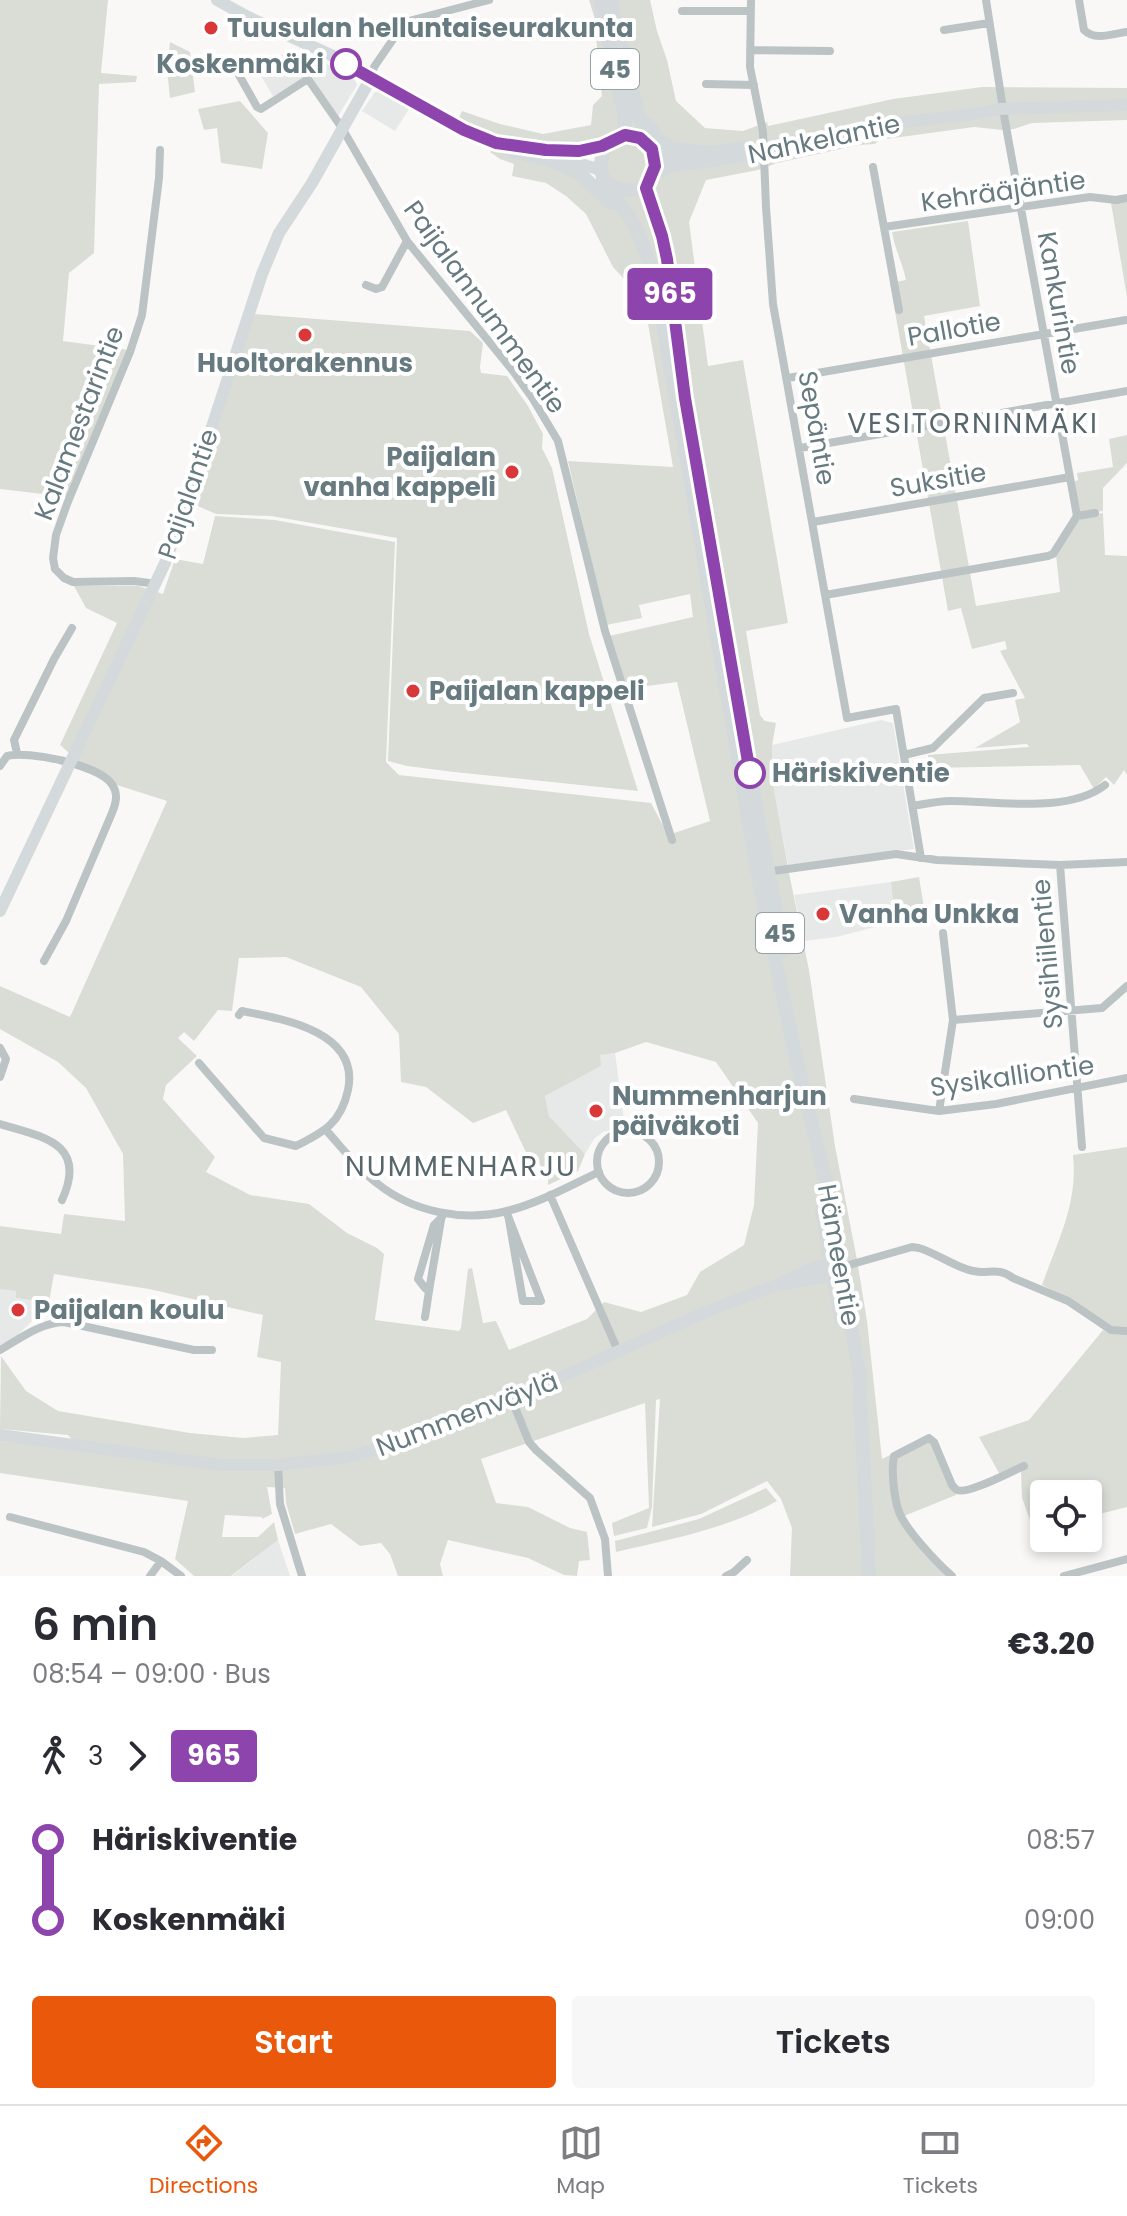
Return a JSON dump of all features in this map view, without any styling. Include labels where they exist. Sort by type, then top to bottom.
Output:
[{"type":"main road","name":"45","points":[[600,0],[625,119],[625,128],[603,154],[603,175]]},
{"type":"main road","name":"45","points":[[610,0],[634,102],[652,151],[655,166],[649,179]]},
{"type":"main road","points":[[634,102],[652,132],[665,146],[704,152]]},
{"type":"main road","points":[[615,140],[625,135],[635,136],[652,151]]},
{"type":"main road","points":[[554,162],[579,173],[596,188],[639,238]]},
{"type":"main road","points":[[603,175],[613,188],[622,191],[634,191],[649,179]]},
{"type":"main road","name":"Hämeentie","points":[[603,175],[635,227],[651,266],[658,294],[763,873],[806,1096],[827,1186],[835,1268],[860,1410],[869,1576]]},
{"type":"main road","name":"Hämeentie","points":[[649,179],[646,188],[667,259],[685,398],[745,746],[763,873]]},
{"type":"street","points":[[217,0],[333,56],[464,130],[512,152],[584,165],[603,175]]},
{"type":"street","points":[[371,78],[374,67],[405,22],[489,0]]},
{"type":"street","name":"Sepäntie","points":[[751,0],[750,67],[763,147],[773,304],[847,718],[896,709],[904,755]]},
{"type":"street","name":"Kankurintie","points":[[986,0],[1001,109],[1022,208],[1077,516]]},
{"type":"street","points":[[1079,0],[1087,34],[1095,37],[1126,32]]},
{"type":"street","points":[[682,11],[750,11]]},
{"type":"street","points":[[944,30],[989,23]]},
{"type":"street","points":[[750,50],[830,51]]},
{"type":"street","name":"Paijalannummentie","points":[[235,68],[261,109],[308,79],[342,128],[407,241],[513,371],[558,441],[605,631],[672,840]]},
{"type":"street","name":"Paijalantie","points":[[0,911],[165,563],[279,233],[312,183],[371,78]]},
{"type":"street","points":[[706,84],[754,85]]},
{"type":"street","name":"Nahkelantie","points":[[649,179],[673,166],[727,159],[830,128],[917,114],[981,106],[1001,109],[1127,105]]},
{"type":"street","points":[[496,143],[568,152],[592,149],[615,140]]},
{"type":"street","name":"Nahkelantie","points":[[652,151],[666,157],[763,147]]},
{"type":"street","name":"Kalamestarintie","points":[[154,587],[134,581],[73,582],[55,569],[53,558],[56,535],[67,504],[142,315],[160,150]]},
{"type":"street","points":[[873,167],[899,310]]},
{"type":"street","name":"Kehrääjäntie","points":[[884,227],[1090,197],[1127,198]]},
{"type":"street","points":[[366,285],[376,289],[382,287],[407,241]]},
{"type":"street","name":"Pallotie","points":[[788,378],[1126,320]]},
{"type":"street","points":[[800,448],[1127,391]]},
{"type":"street","name":"Suksitie","points":[[813,522],[1070,477]]},
{"type":"street","points":[[825,595],[1048,556],[1053,554],[1077,516],[1095,513]]},
{"type":"street","points":[[17,753],[14,740],[72,628]]},
{"type":"street","points":[[921,858],[904,755],[933,748],[984,698],[1013,693]]},
{"type":"street","points":[[0,766],[7,756],[17,753],[55,758],[103,776],[111,782],[116,792],[116,802],[66,921],[44,961]]},
{"type":"street","points":[[913,806],[946,801],[1058,803],[1095,793],[1105,785]]},
{"type":"street","points":[[763,873],[896,854],[1060,865],[1127,862]]},
{"type":"street","name":"Sysihiilentie","points":[[1060,865],[1082,1147]]},
{"type":"street","points":[[939,1111],[953,1020],[943,933]]},
{"type":"street","points":[[953,1020],[1102,1008],[1127,986]]},
{"type":"street","points":[[199,1063],[264,1138],[296,1146],[326,1130],[341,1113],[350,1079],[345,1056],[326,1037],[299,1024],[242,1011],[239,1015]]},
{"type":"street","points":[[0,1048],[6,1059],[0,1077]]},
{"type":"street","name":"Sysikalliontie","points":[[854,1099],[939,1111],[996,1104],[1127,1078]]},
{"type":"street","points":[[0,1124],[49,1139],[61,1148],[69,1158],[71,1170],[62,1200]]},
{"type":"street","points":[[326,1130],[381,1187],[442,1215],[507,1216],[599,1172]]},
{"type":"street","points":[[631,1131],[644,1136],[653,1144],[658,1155],[658,1169],[653,1180],[638,1192],[614,1190],[604,1182],[599,1172],[598,1155],[603,1144],[622,1132],[631,1131]]},
{"type":"street","points":[[550,1195],[618,1351]]},
{"type":"street","points":[[425,1317],[429,1291],[418,1279],[434,1225],[442,1215]]},
{"type":"street","points":[[507,1216],[525,1258],[541,1301],[523,1301],[507,1216]]},
{"type":"street","points":[[835,1268],[912,1247],[919,1248],[971,1270],[997,1270],[1068,1301],[1111,1330],[1127,1331]]},
{"type":"street","name":"Nummenväylä","points":[[0,1435],[221,1465],[278,1465],[375,1451],[512,1400],[710,1310],[813,1268],[835,1268]]},
{"type":"street","points":[[0,1350],[34,1330],[64,1322],[194,1350],[212,1350]]},
{"type":"street","points":[[512,1400],[529,1442],[590,1498],[605,1539],[608,1576]]},
{"type":"street","points":[[952,1576],[939,1565],[898,1510],[891,1467],[894,1456],[929,1438],[934,1442],[952,1485],[961,1491],[1024,1466]]},
{"type":"street","points":[[278,1465],[280,1504],[302,1576]]},
{"type":"street","points":[[10,1517],[144,1552],[181,1576]]},
{"type":"street","points":[[1064,1576],[1127,1559]]},
{"type":"street","points":[[726,1576],[747,1560]]},
{"type":"street","points":[[150,1576],[161,1561]]},
{"type":"shaded area","points":[[0,0],[108,0],[101,73],[137,76],[136,82],[99,84],[94,253],[69,273],[63,341],[129,350],[68,497],[0,489]]},
{"type":"shaded area","points":[[589,0],[650,0],[676,101],[705,128],[743,131],[767,122],[768,126],[893,99],[982,87],[1127,88],[1127,120],[1032,123],[1002,130],[974,127],[879,140],[875,144],[706,180],[689,222],[708,366],[743,360],[788,623],[746,631],[760,715],[765,721],[776,723],[772,778],[809,970],[835,1146],[867,1321],[882,1459],[931,1435],[956,1495],[904,1516],[935,1559],[954,1576],[790,1576],[792,1528],[781,1499],[767,1481],[701,1514],[652,1527],[660,1399],[656,1400],[652,1507],[647,1528],[614,1536],[612,1523],[649,1508],[645,1403],[481,1459],[496,1503],[528,1507],[570,1528],[587,1532],[590,1560],[579,1561],[577,1576],[564,1575],[528,1558],[448,1540],[440,1564],[443,1576],[398,1576],[390,1554],[381,1543],[360,1546],[331,1524],[295,1534],[285,1488],[267,1487],[272,1514],[262,1519],[225,1515],[222,1537],[258,1537],[274,1522],[278,1540],[231,1576],[194,1576],[175,1559],[188,1501],[0,1473],[0,1441],[63,1447],[82,1452],[68,1435],[0,1429],[1,1356],[26,1391],[58,1411],[190,1433],[243,1438],[278,1435],[281,1362],[257,1357],[263,1315],[149,1289],[54,1274],[47,1313],[34,1319],[37,1301],[16,1298],[16,1291],[0,1289],[0,1226],[61,1234],[64,1214],[125,1221],[123,1154],[86,1088],[58,1062],[0,1029],[0,986],[70,1017],[167,801],[117,785],[84,766],[60,745],[117,623],[86,608],[74,586],[138,586],[163,594],[175,559],[203,564],[215,516],[275,520],[395,542],[386,762],[399,775],[651,803],[668,835],[710,821],[677,682],[625,689],[609,636],[693,617],[690,594],[639,605],[642,618],[606,625],[568,461],[673,467],[644,301],[613,267],[586,214],[546,183],[512,176],[514,164],[490,152],[494,149],[558,168],[593,188],[608,137],[585,147],[520,144],[458,120],[462,111],[543,134],[591,125],[593,105],[602,96],[594,16]],"holes":[[[286,957],[361,987],[399,1034],[401,1082],[426,1087],[473,1123],[506,1110],[530,1161],[536,1159],[548,1176],[548,1185],[578,1171],[585,1154],[549,1116],[545,1096],[601,1066],[600,1055],[646,1042],[716,1062],[758,1123],[754,1205],[744,1245],[700,1272],[687,1295],[641,1312],[604,1302],[587,1319],[509,1350],[496,1321],[483,1323],[472,1268],[468,1269],[459,1331],[375,1320],[384,1254],[347,1233],[309,1204],[250,1195],[206,1172],[215,1157],[163,1099],[166,1085],[197,1056],[178,1038],[184,1032],[194,1041],[218,1010],[232,1011],[239,958]]]},
{"type":"shaded area","points":[[170,42],[190,52],[195,92],[170,98],[167,70]]},
{"type":"shaded area","points":[[288,49],[314,57],[355,80],[357,85],[338,116],[310,75],[273,96],[261,76]]},
{"type":"shaded area","points":[[380,91],[411,106],[395,131],[362,111],[375,92]]},
{"type":"shaded area","points":[[240,101],[268,133],[262,169],[221,163],[217,128],[204,130],[198,109]]},
{"type":"shaded area","points":[[1127,201],[1127,297],[1111,203]]},
{"type":"shaded area","points":[[968,221],[980,306],[924,316],[976,606],[1060,592],[1056,555],[1079,516],[1103,513],[1105,555],[1127,556],[1127,775],[1124,770],[1114,785],[1106,777],[1094,789],[1080,765],[929,768],[928,755],[1029,747],[1027,744],[975,748],[1020,722],[1015,700],[1025,698],[1000,651],[1007,649],[1005,641],[972,649],[961,608],[948,611],[890,283],[906,280],[892,232]]},
{"type":"shaded area","points":[[254,314],[470,331],[483,343],[481,373],[507,376],[543,434],[542,448],[552,468],[589,634],[638,791],[454,772],[388,761],[397,538],[271,516],[216,514],[191,503]]},
{"type":"shaded area","points":[[1127,435],[1127,463],[1103,488],[1103,511],[1079,514],[1074,482],[1078,480],[1077,473],[1113,467],[1109,439]]},
{"type":"shaded area","points":[[881,720],[893,723],[914,849],[788,865],[772,778],[772,745]]},
{"type":"shaded area","points":[[919,877],[925,914],[895,922],[891,882]]},
{"type":"shaded area","points":[[891,882],[895,922],[836,937],[804,941],[794,895]]},
{"type":"shaded area","points":[[615,1053],[625,1127],[603,1132],[594,1139],[585,1154],[549,1116],[545,1096],[600,1066],[600,1055]]},
{"type":"shaded area","points":[[1127,1147],[1127,1328],[1111,1328],[1042,1285],[1070,1206],[1073,1155]]},
{"type":"shaded area","name":"Paijalan koulu","points":[[0,1289],[17,1291],[16,1298],[37,1301],[34,1319],[17,1336],[0,1345]]},
{"type":"shaded area","points":[[1103,1330],[1127,1334],[1127,1507],[1102,1513],[1102,1480],[1030,1480],[1030,1520],[1022,1498],[1021,1471],[999,1473],[979,1437],[1029,1420]]},
{"type":"shaded area","points":[[766,1488],[777,1501],[758,1511],[698,1532],[616,1552],[615,1541],[699,1519]]},
{"type":"shaded area","points":[[278,1540],[290,1576],[232,1576]]},
{"type":"bus line","name":"965","points":[[346,64],[464,130],[496,143],[568,152],[592,149],[625,135],[640,138],[652,149],[655,166],[646,188],[667,259],[685,398],[750,773]]},
{"type":"place","name":"Tuusulan helluntaiseurakunta","points":[[211,28]]},
{"type":"place","name":"Koskenmäki","points":[[346,64]]},
{"type":"place","name":"Huoltorakennus","points":[[305,335]]},
{"type":"place","name":"Paijalan vanha kappeli","points":[[512,472]]},
{"type":"place","name":"Paijalan kappeli","points":[[413,691]]},
{"type":"place","name":"Häriskiventie","points":[[750,773]]},
{"type":"place","name":"Vanha Unkka","points":[[823,914]]},
{"type":"place","name":"Nummenharjun päiväkoti","points":[[596,1111]]},
{"type":"place","name":"Paijalan koulu","points":[[18,1310]]},
{"type":"district","name":"VESITORNINMÄKI","points":[[973,423]]},
{"type":"district","name":"NUMMENHARJU","points":[[461,1166]]}]
